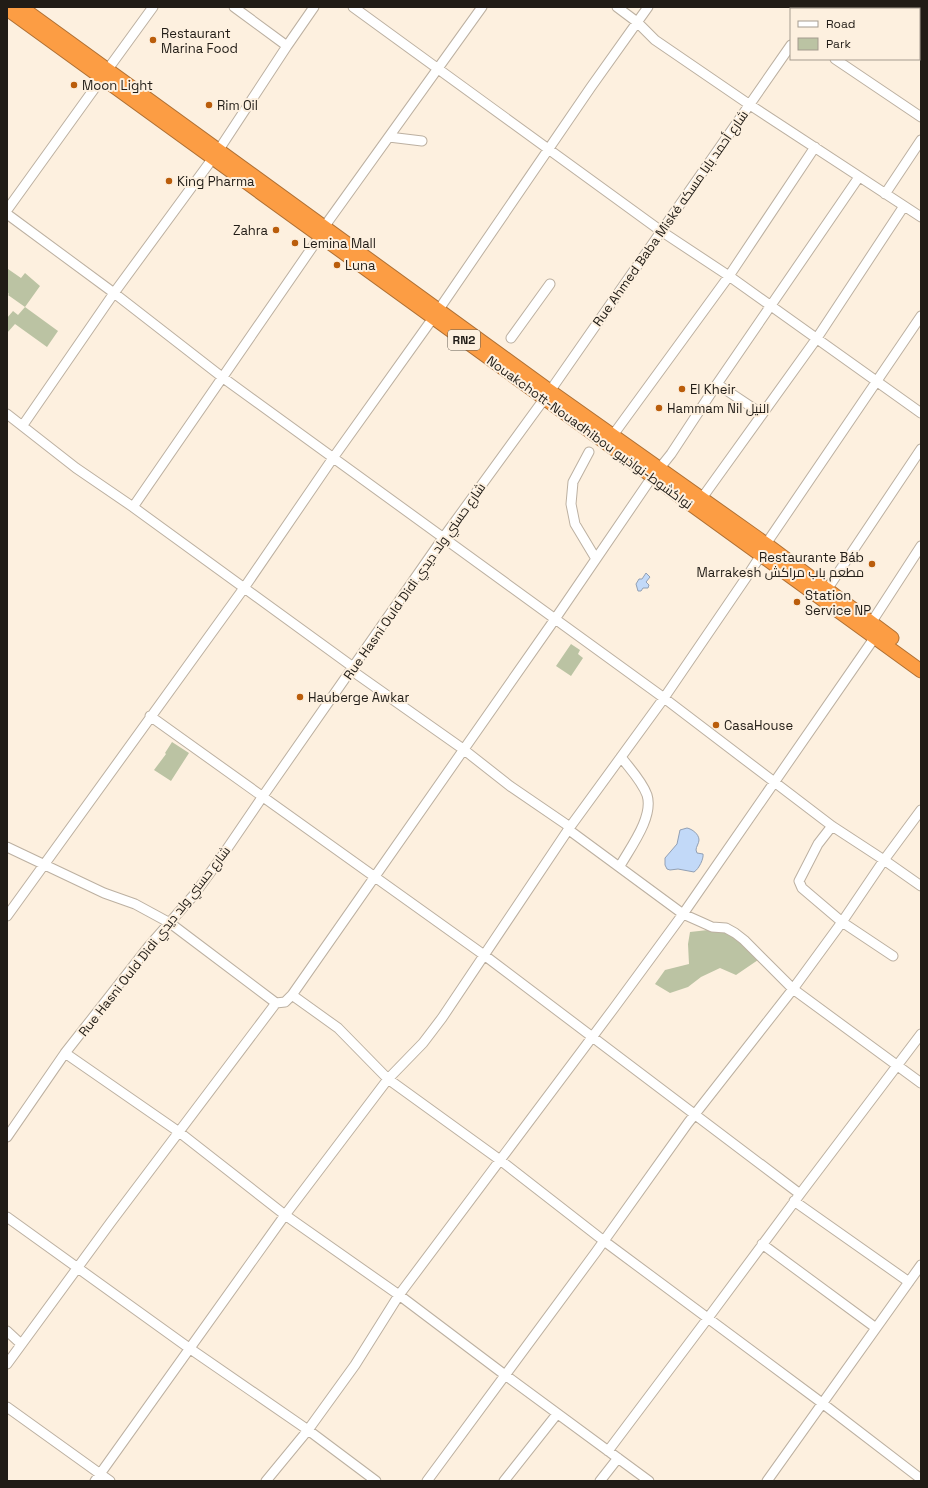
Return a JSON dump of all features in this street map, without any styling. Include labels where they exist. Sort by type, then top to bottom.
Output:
[{"type":"highway","name":"Nouakchott-Nouadhibou نواكشوط-نواذيبو","points":[[21,7],[105,74],[763,550],[921,671]]},
{"type":"highway","name":"Nouakchott-Nouadhibou نواكشوط-نواذيبو","points":[[7,9],[105,74]]},
{"type":"highway","name":"Nouakchott-Nouadhibou نواكشوط-نواذيبو","points":[[547,395],[613,435],[655,473],[702,498],[763,550],[826,590],[921,660]]},
{"type":"street","points":[[7,210],[153,7]]},
{"type":"street","points":[[234,7],[287,46]]},
{"type":"street","points":[[23,425],[114,293],[216,155],[314,7]]},
{"type":"street","points":[[353,7],[661,231],[772,306],[920,410]]},
{"type":"street","points":[[133,507],[322,232],[482,7]]},
{"type":"street","points":[[617,7],[655,40],[750,105],[921,217]]},
{"type":"street","points":[[7,916],[150,716],[244,588],[333,458],[436,314],[636,22],[648,7]]},
{"type":"street","name":"Rue Ahmed Baba Miské شارع أحمد بابا مسكه","points":[[547,395],[790,47]]},
{"type":"street","points":[[836,60],[921,117]]},
{"type":"street","points":[[389,137],[422,141]]},
{"type":"street","points":[[885,194],[921,140]]},
{"type":"street","points":[[613,435],[728,276],[815,147]]},
{"type":"street","points":[[7,847],[104,893],[135,904],[170,923],[276,1003],[285,1002],[292,995],[555,619],[655,473],[671,454],[717,384],[860,177]]},
{"type":"street","points":[[702,498],[817,338],[904,206]]},
{"type":"street","points":[[7,214],[114,293],[222,377],[664,698],[776,781],[832,826],[921,886]]},
{"type":"street","points":[[511,338],[550,284]]},
{"type":"street","points":[[98,1477],[285,1215],[388,1079],[423,1043],[442,1018],[569,828],[664,698],[921,316]]},
{"type":"street","points":[[717,384],[762,414]]},
{"type":"street","name":"Rue Hasni Ould Didi شارع حسني ولد ديدي","points":[[7,1137],[65,1053],[149,946],[193,896],[218,862],[443,538],[547,395]]},
{"type":"street","points":[[7,414],[76,468],[133,507],[244,588],[683,914],[712,927],[726,928],[735,933],[744,940],[793,989],[921,1083]]},
{"type":"street","points":[[826,590],[921,449]]},
{"type":"street","points":[[589,452],[573,482],[571,504],[575,524],[596,559]]},
{"type":"street","points":[[871,623],[921,546]]},
{"type":"street","points":[[266,1481],[308,1430],[355,1364],[399,1295],[593,1037],[683,914],[875,637]]},
{"type":"street","points":[[150,716],[484,955],[695,1114],[797,1197],[909,1282]]},
{"type":"street","points":[[620,866],[641,830],[649,808],[647,796],[642,784],[621,757]]},
{"type":"street","points":[[427,1481],[604,1241],[695,1114],[793,989],[921,810]]},
{"type":"street","points":[[832,826],[818,844],[800,881],[802,888],[842,922],[893,956]]},
{"type":"street","points":[[292,995],[338,1028],[388,1079],[500,1160],[604,1241],[822,1403],[921,1479]]},
{"type":"street","points":[[7,1364],[276,1003]]},
{"type":"street","points":[[608,1451],[797,1197],[921,1034]]},
{"type":"street","points":[[65,1053],[179,1132],[285,1215],[399,1295],[505,1376],[649,1481]]},
{"type":"street","points":[[7,1217],[189,1348],[308,1430],[376,1481]]},
{"type":"street","points":[[762,1244],[876,1328]]},
{"type":"street","points":[[767,1481],[909,1282],[919,1271]]},
{"type":"street","points":[[7,1331],[21,1344]]},
{"type":"street","points":[[7,1407],[98,1477],[110,1481]]},
{"type":"street","points":[[504,1481],[557,1414]]},
{"type":"street","points":[[600,1481],[618,1458]]},
{"type":"green space","points":[[8,269],[21,278],[25,273],[40,286],[25,307],[8,295]]},
{"type":"green space","points":[[25,307],[58,331],[47,347],[15,324],[7,333],[7,318],[13,311],[18,315]]},
{"type":"green space","points":[[571,644],[580,650],[578,654],[583,658],[571,676],[556,666]]},
{"type":"green space","points":[[172,742],[189,753],[171,781],[154,770],[166,754],[165,753]]},
{"type":"green space","points":[[717,929],[740,940],[758,960],[736,975],[720,968],[701,977],[688,987],[670,993],[655,984],[665,970],[689,964],[688,944],[690,932]]},
{"type":"water","points":[[646,573],[650,577],[646,582],[649,585],[648,588],[643,588],[641,591],[638,591],[636,584]]},
{"type":"water","points":[[687,828],[695,832],[699,838],[696,850],[697,853],[703,854],[701,863],[694,872],[678,869],[667,869],[665,865],[665,858],[677,844],[680,830]]},
{"type":"place","name":"Restaurant Marina Food","points":[[153,40]]},
{"type":"place","name":"Moon Light","points":[[74,85]]},
{"type":"place","name":"Rim Oil","points":[[209,105]]},
{"type":"place","name":"King Pharma","points":[[169,181]]},
{"type":"place","name":"Zahra","points":[[276,230]]},
{"type":"place","name":"Lemina Mall","points":[[295,243]]},
{"type":"place","name":"Luna","points":[[337,265]]},
{"type":"place","name":"El Kheir","points":[[682,389]]},
{"type":"place","name":"Hammam Nil النيل","points":[[659,408]]},
{"type":"place","name":"Restaurante Báb Marrakesh مطعم باب مراكش","points":[[872,564]]},
{"type":"place","name":"Station Service NP","points":[[797,602]]},
{"type":"place","name":"Hauberge Awkar","points":[[300,697]]},
{"type":"place","name":"CasaHouse","points":[[716,725]]}]
